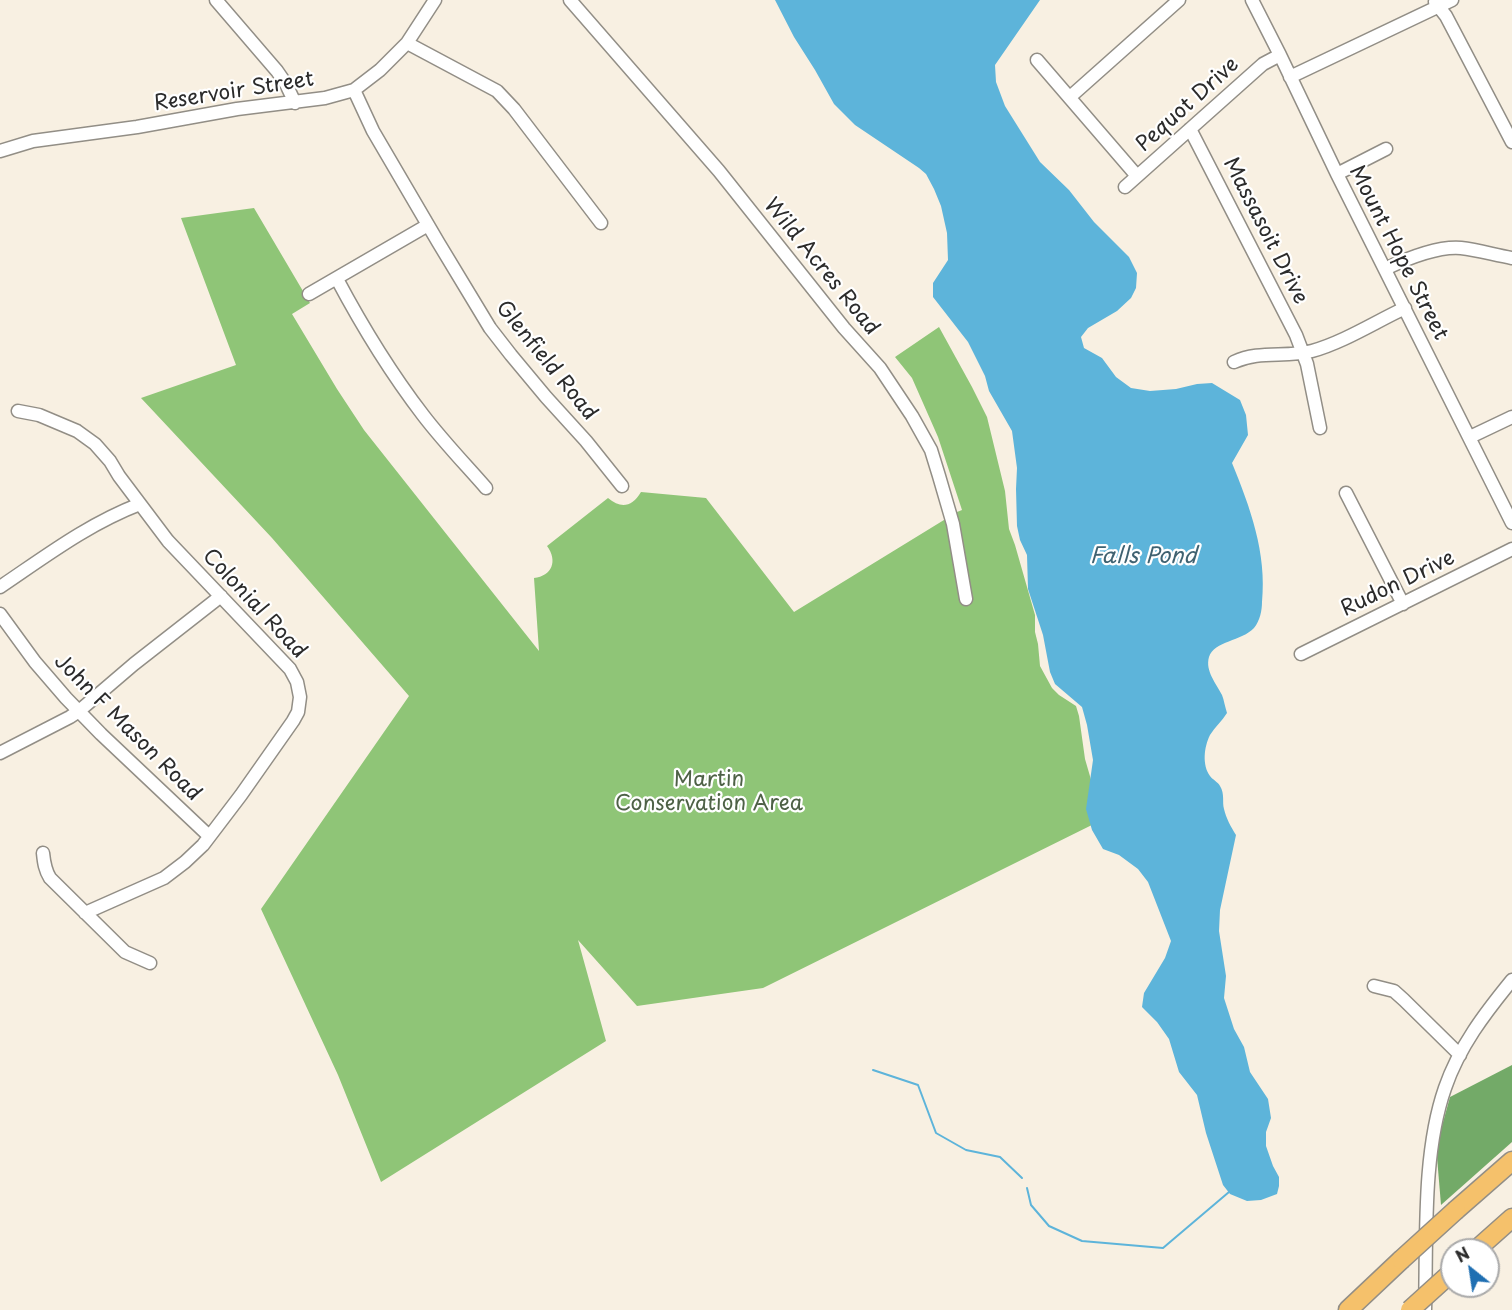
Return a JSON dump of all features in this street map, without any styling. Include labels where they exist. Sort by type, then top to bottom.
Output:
[{"type":"highway","points":[[1348,1310],[1512,1161]]},
{"type":"highway","points":[[1490,1238],[1512,1218]]},
{"type":"highway","points":[[1410,1310],[1440,1283]]},
{"type":"street","points":[[216,0],[277,71],[295,103]]},
{"type":"street","name":"Reservoir Street","points":[[0,152],[33,141],[137,127],[237,109],[295,103],[354,90],[380,70],[407,43],[435,0]]},
{"type":"street","name":"Wild Acres Road","points":[[570,0],[720,171],[844,328],[880,369],[912,416],[931,450],[939,476],[953,524],[966,599]]},
{"type":"street","points":[[1070,98],[1179,0]]},
{"type":"street","name":"Mount Hope Street","points":[[1251,0],[1512,523]]},
{"type":"street","points":[[1290,77],[1436,3],[1452,0]]},
{"type":"street","points":[[1436,3],[1446,16],[1512,142]]},
{"type":"street","points":[[407,43],[497,92],[514,109],[601,223]]},
{"type":"street","name":"Pequot Drive","points":[[1125,187],[1263,64],[1280,55]]},
{"type":"street","points":[[1037,60],[1137,176]]},
{"type":"street","name":"Glenfield Road","points":[[354,90],[373,131],[490,328],[510,355],[586,441],[622,486]]},
{"type":"street","name":"Massasoit Drive","points":[[1190,129],[1296,335],[1307,364],[1320,428]]},
{"type":"street","points":[[1337,174],[1386,149]]},
{"type":"street","points":[[309,294],[428,225]]},
{"type":"street","points":[[1385,269],[1410,258],[1459,248],[1512,258]]},
{"type":"street","points":[[337,279],[403,388],[424,417],[486,488]]},
{"type":"street","points":[[1234,362],[1256,355],[1310,351],[1336,342],[1405,308]]},
{"type":"street","name":"Colonial Road","points":[[18,411],[39,415],[76,431],[95,444],[168,541],[290,669],[299,689],[300,704],[293,721],[241,795],[191,856],[164,878],[85,913]]},
{"type":"street","points":[[1470,437],[1512,417]]},
{"type":"street","points":[[1346,493],[1403,604]]},
{"type":"street","points":[[0,587],[78,534],[140,504]]},
{"type":"street","name":"Rudon Drive","points":[[1301,654],[1512,549]]},
{"type":"street","points":[[0,753],[79,711],[134,664],[221,596]]},
{"type":"street","name":"John F Mason Road","points":[[0,614],[35,662],[79,711],[209,836]]},
{"type":"street","points":[[43,853],[46,872],[50,878],[125,952],[150,963]]},
{"type":"street","points":[[1425,1310],[1429,1173],[1434,1129],[1445,1088],[1460,1055],[1481,1020],[1512,980]]},
{"type":"street","points":[[1374,986],[1394,991],[1404,999],[1460,1055]]},
{"type":"green space","name":"Martin Conservation Area","points":[[254,208],[310,303],[292,314],[337,389],[364,430],[539,651],[534,578],[545,574],[551,567],[552,557],[547,546],[608,498],[617,504],[626,505],[634,501],[641,492],[706,498],[794,612],[962,510],[938,437],[912,378],[895,357],[939,327],[987,417],[1005,491],[1009,529],[1035,615],[1040,666],[1052,688],[1076,706],[1085,759],[1094,790],[1106,818],[763,988],[637,1006],[578,940],[606,1041],[381,1182],[338,1075],[261,909],[409,696],[272,538],[141,398],[236,365],[181,218]]},
{"type":"green space","points":[[1512,1065],[1512,1142],[1441,1205],[1437,1157],[1440,1133],[1450,1097]]},
{"type":"water","name":"Falls Pond","points":[[775,0],[1040,0],[995,65],[996,82],[1005,106],[1040,162],[1069,190],[1094,222],[1129,257],[1137,273],[1136,288],[1131,298],[1117,311],[1088,328],[1081,337],[1084,348],[1102,358],[1116,377],[1131,388],[1150,391],[1212,383],[1240,400],[1246,415],[1248,435],[1232,463],[1256,531],[1262,566],[1262,608],[1254,628],[1243,636],[1222,644],[1209,657],[1208,667],[1222,695],[1227,713],[1210,735],[1205,750],[1205,761],[1207,772],[1222,789],[1223,806],[1236,835],[1220,910],[1219,931],[1226,976],[1224,998],[1234,1029],[1244,1047],[1250,1072],[1268,1099],[1271,1118],[1266,1132],[1266,1146],[1279,1177],[1277,1194],[1261,1200],[1247,1201],[1230,1194],[1223,1185],[1206,1133],[1197,1095],[1179,1072],[1169,1039],[1142,1007],[1144,993],[1165,958],[1171,941],[1148,882],[1138,869],[1119,855],[1103,849],[1092,830],[1086,809],[1093,760],[1087,725],[1082,707],[1055,684],[1050,672],[1043,635],[1028,589],[1027,555],[1017,526],[1017,468],[1012,431],[989,391],[985,376],[968,342],[933,297],[933,283],[948,260],[947,233],[941,206],[934,189],[926,174],[919,168],[855,125],[834,104]]},
{"type":"waterway","points":[[873,1070],[918,1085],[936,1133],[966,1150],[1000,1157],[1022,1178]]},
{"type":"waterway","points":[[1027,1188],[1031,1205],[1049,1226],[1082,1241],[1163,1248],[1229,1192]]}]
